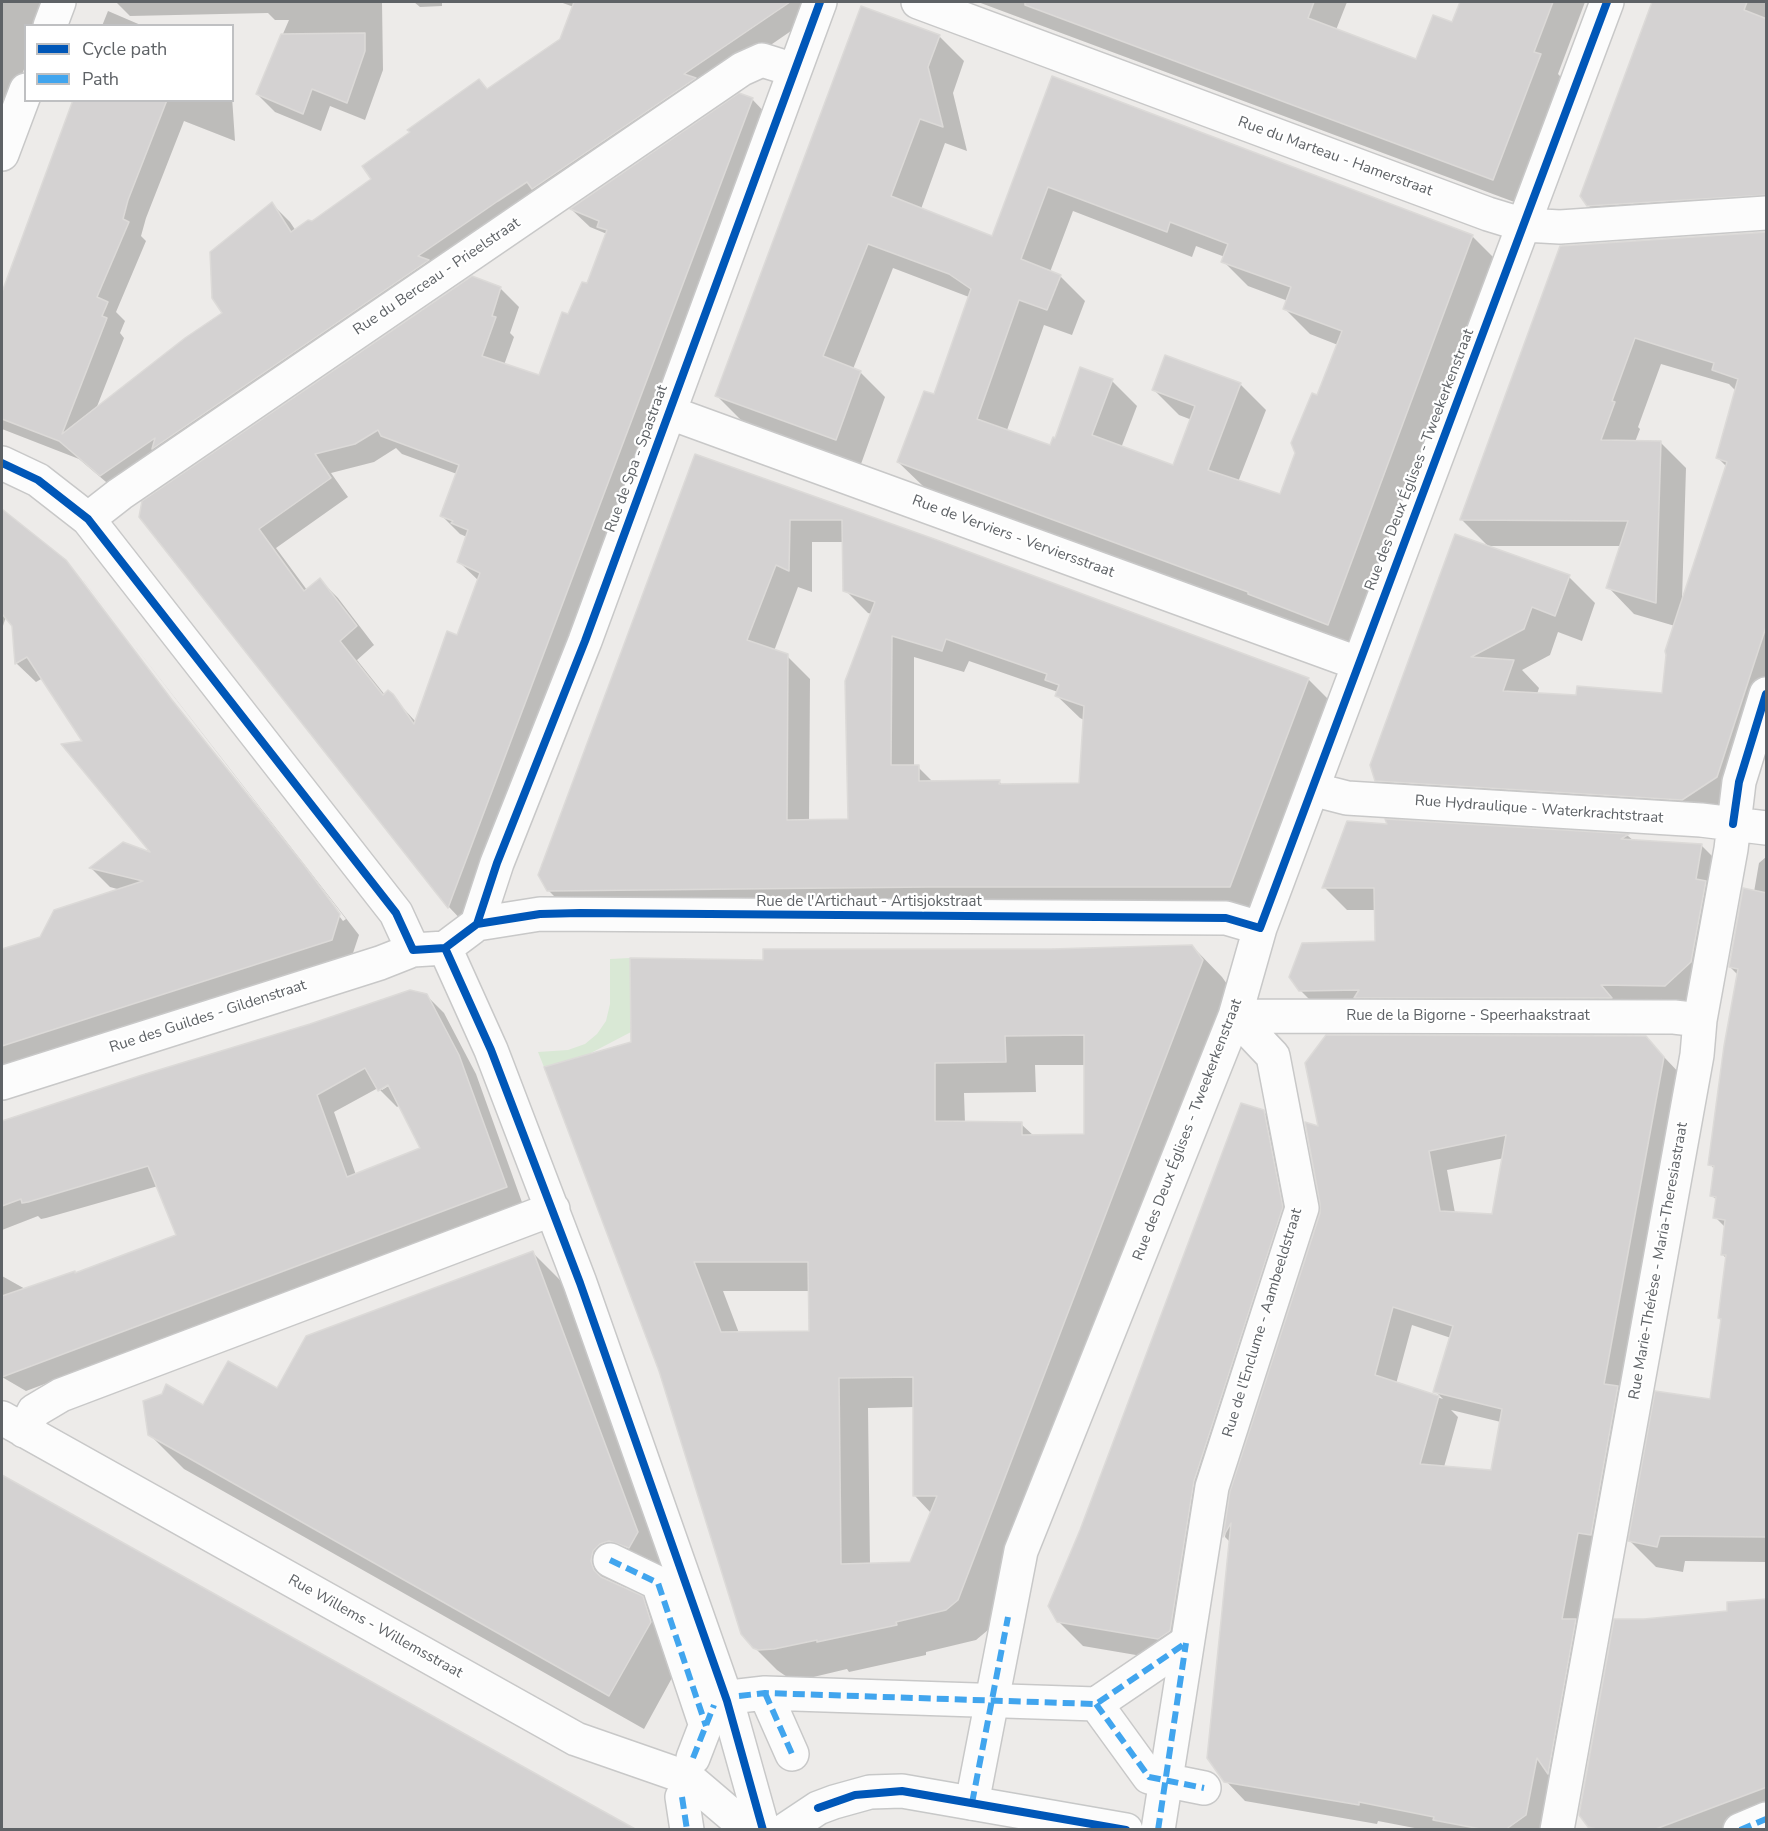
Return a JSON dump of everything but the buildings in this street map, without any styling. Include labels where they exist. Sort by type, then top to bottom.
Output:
[{"type":"street","points":[[51,24],[59,2]]},
{"type":"street","name":"Rue de Spa - Spastraat","points":[[477,924],[497,863],[585,641],[820,2]]},
{"type":"street","name":"Rue du Marteau - Hamerstraat","points":[[918,2],[1488,214],[1524,225],[1560,227],[1767,213]]},
{"type":"street","name":"Rue des Deux Églises - Tweekerkenstraat","points":[[972,1803],[1021,1551],[1235,1016],[1260,928],[1357,663],[1607,2]]},
{"type":"street","name":"Rue du Berceau - Prieelstraat","points":[[88,519],[120,494],[742,69],[762,60],[794,70]]},
{"type":"street","points":[[2,154],[24,95]]},
{"type":"street","name":"Rue de Verviers - Verviersstraat","points":[[669,412],[1357,663]]},
{"type":"street","points":[[2,463],[38,480],[88,519],[396,913],[413,950]]},
{"type":"street","name":"Rue Marie-Thérèse - Maria-Theresiastraat","points":[[1557,1830],[1697,1054],[1700,1020],[1739,782],[1767,694]]},
{"type":"street","name":"Rue Hydraulique - Waterkrachtstraat","points":[[1312,789],[1347,798],[1701,820],[1767,828]]},
{"type":"street","name":"Rue de l'Artichaut - Artisjokstraat","points":[[477,924],[540,914],[592,913],[1226,918],[1260,928]]},
{"type":"street","points":[[477,924],[445,948],[491,1050],[552,1209],[730,1704],[763,1830]]},
{"type":"street","name":"Rue des Guildes - Gildenstraat","points":[[2,1083],[380,963],[413,950],[445,948]]},
{"type":"street","name":"Rue de la Bigorne - Speerhaakstraat","points":[[1235,1016],[1662,1017],[1700,1020]]},
{"type":"street","name":"Rue de l'Enclume - Aambeeldstraat","points":[[1158,1830],[1212,1487],[1302,1208],[1273,1056],[1235,1016]]},
{"type":"street","points":[[13,1424],[61,1395],[552,1209]]},
{"type":"street","name":"Rue Willems - Willemsstraat","points":[[13,1424],[576,1739],[688,1778],[749,1830]]},
{"type":"street","points":[[610,1560],[658,1583],[730,1704],[792,1754]]},
{"type":"street","points":[[730,1704],[992,1701],[1096,1704],[1186,1643]]},
{"type":"street","points":[[693,1758],[730,1704]]},
{"type":"street","points":[[1096,1704],[1149,1777],[1204,1788]]},
{"type":"street","points":[[785,1830],[818,1808],[855,1795],[902,1791],[1126,1830]]},
{"type":"street","points":[[682,1797],[687,1830]]},
{"type":"street","points":[[1740,1830],[1767,1819]]},
{"type":"green space","points":[[630,958],[631,1032],[589,1054],[544,1067],[538,1052],[568,1050],[585,1044],[597,1034],[606,1021],[610,1004],[610,959]]},
{"type":"marked path","points":[[610,1560],[658,1583],[706,1726]]},
{"type":"marked path","points":[[972,1803],[1008,1617]]},
{"type":"marked path","points":[[739,1696],[765,1693],[1096,1704],[1186,1643]]},
{"type":"marked path","points":[[1158,1830],[1186,1643]]},
{"type":"marked path","points":[[765,1693],[792,1754]]},
{"type":"marked path","points":[[1096,1704],[1149,1777],[1204,1788]]},
{"type":"marked path","points":[[693,1758],[714,1705]]},
{"type":"marked path","points":[[682,1797],[687,1830]]},
{"type":"marked path","points":[[1740,1830],[1766,1819]]},
{"type":"cycle path","points":[[477,924],[497,863],[585,641],[820,2]]},
{"type":"cycle path","points":[[2,463],[38,480],[88,519],[396,913],[413,950],[445,948],[477,924],[540,914],[1226,918],[1260,928],[1607,2]]},
{"type":"cycle path","points":[[1733,824],[1739,782],[1766,694]]},
{"type":"cycle path","points":[[445,948],[491,1050],[580,1283],[727,1701],[763,1830]]},
{"type":"cycle path","points":[[818,1808],[855,1795],[902,1791],[1126,1830]]}]
